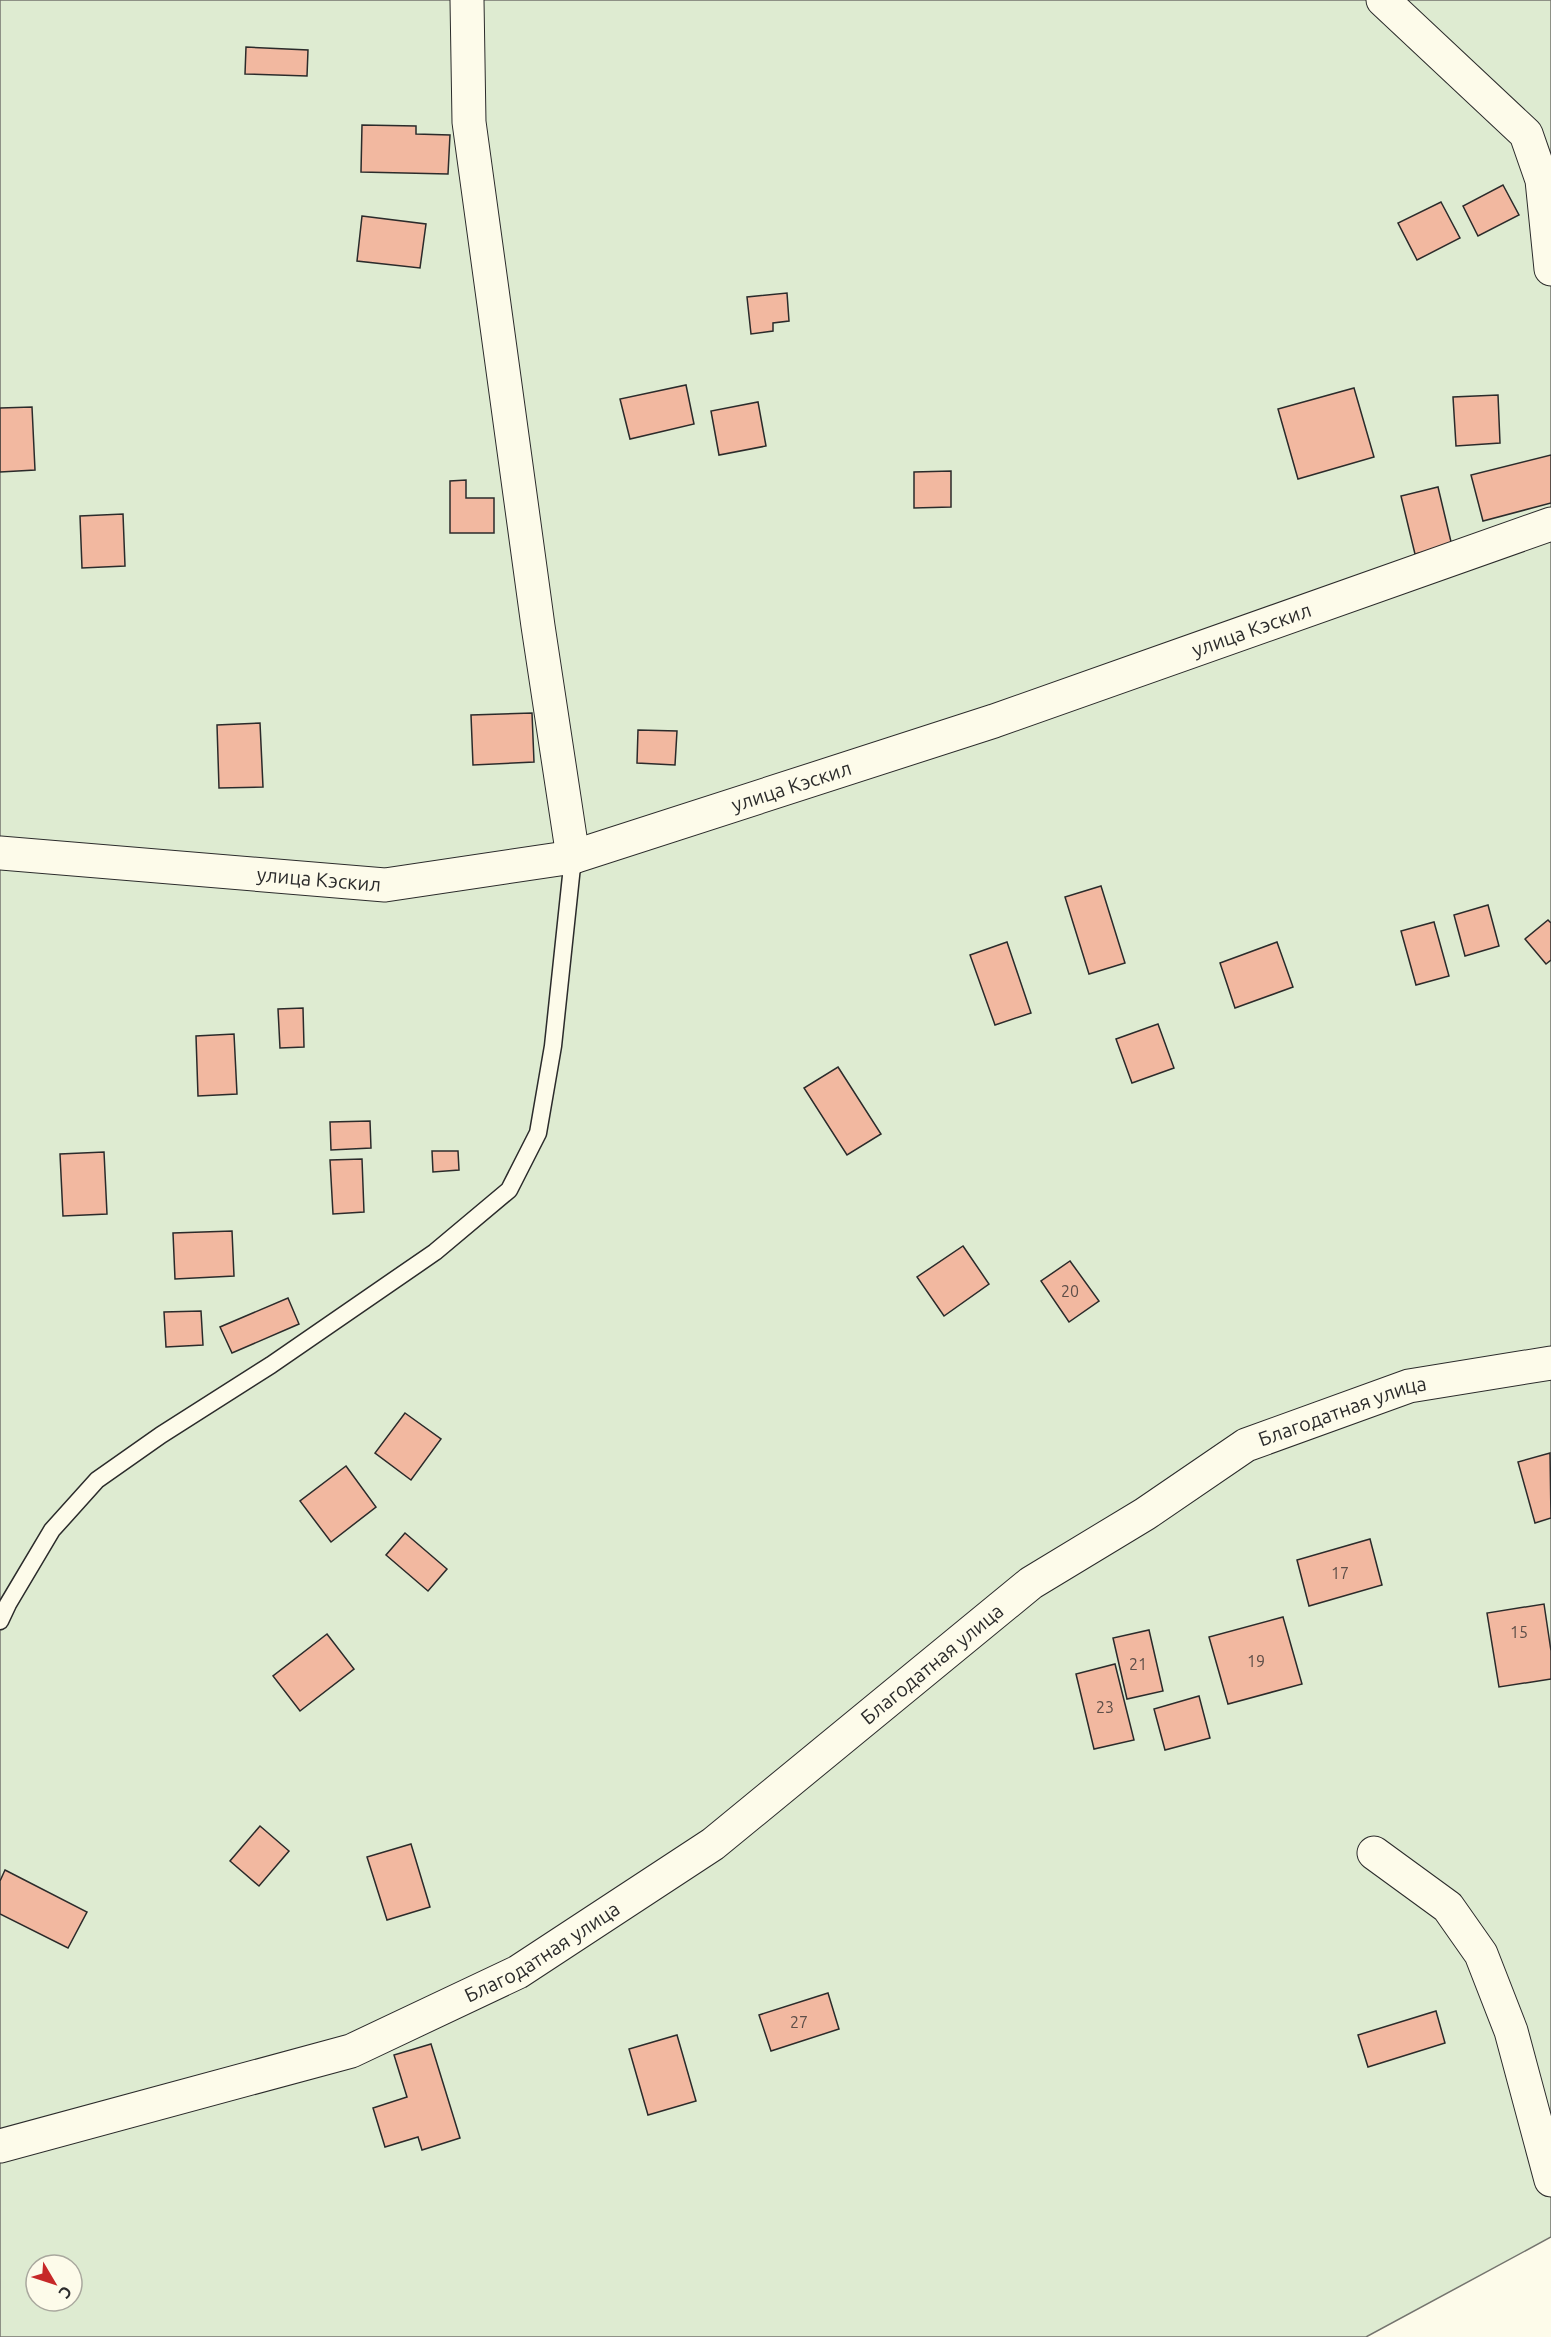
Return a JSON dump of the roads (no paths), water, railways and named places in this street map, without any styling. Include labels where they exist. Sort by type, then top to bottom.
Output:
[{"type":"street","points":[[466,0],[470,122],[538,626],[573,857]]},
{"type":"street","points":[[1383,0],[1526,134],[1542,180],[1551,269]]},
{"type":"street","name":"улица Кэскил","points":[[0,853],[385,885],[573,857],[994,721],[1551,524]]},
{"type":"street","name":"Благодатная улица","points":[[0,2146],[351,2051],[518,1972],[713,1844],[1031,1583],[1145,1515],[1246,1445],[1409,1386],[1551,1363]]},
{"type":"street","points":[[1374,1853],[1448,1907],[1481,1954],[1511,2031],[1551,2180]]},
{"type":"lane","points":[[0,1621],[52,1530],[97,1480],[160,1434],[272,1365],[435,1252],[509,1190],[538,1134],[553,1046],[573,857]]}]
